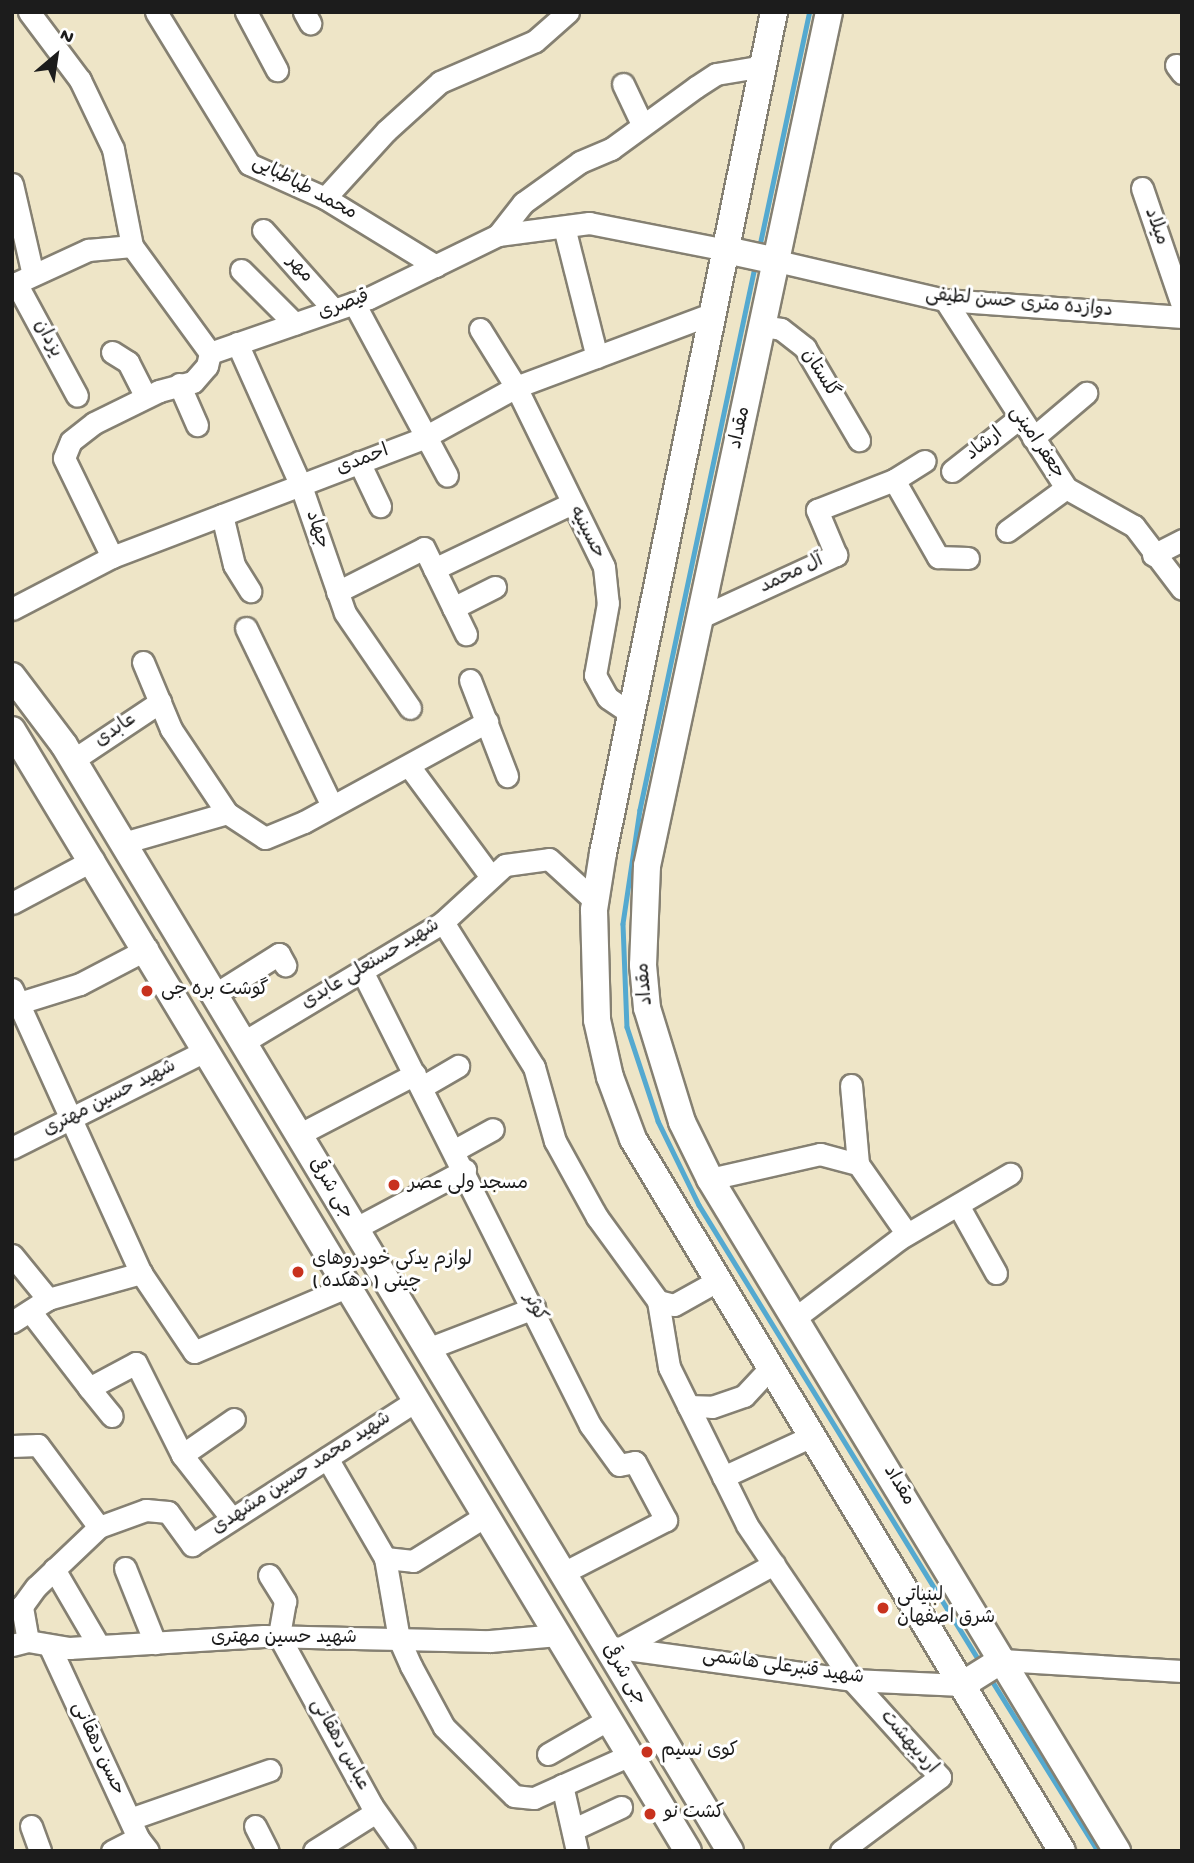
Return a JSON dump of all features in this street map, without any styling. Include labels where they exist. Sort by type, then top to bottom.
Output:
[{"type":"main road","points":[[775,12],[595,901],[597,1020],[610,1077],[633,1139],[1062,1851]]},
{"type":"main road","name":"مقداد","points":[[830,12],[647,866],[643,965],[647,1007],[660,1061],[682,1122],[710,1179],[1117,1851]]},
{"type":"main road","points":[[726,250],[777,261]]},
{"type":"main road","name":"جی شرقی","points":[[12,676],[73,760],[561,1574],[614,1646],[730,1851]]},
{"type":"main road","name":"جی شرقی","points":[[12,730],[147,949],[688,1851]]},
{"type":"main road","points":[[962,1685],[1002,1660]]},
{"type":"street","points":[[29,12],[79,80],[113,149],[132,246],[210,353],[207,366],[193,382],[179,384],[146,397],[94,423],[71,441],[64,458],[112,557]]},
{"type":"street","name":"محمد طباطبایی","points":[[156,12],[249,164],[325,198],[436,266]]},
{"type":"street","points":[[246,12],[278,70]]},
{"type":"street","points":[[325,198],[386,131],[440,82],[535,41],[568,12]]},
{"type":"street","points":[[498,235],[523,203],[716,74],[764,66]]},
{"type":"street","points":[[623,84],[642,124]]},
{"type":"street","name":"یزدان","points":[[12,184],[21,281],[77,396]]},
{"type":"street","name":"میلاد","points":[[1142,188],[1174,255],[1182,305]]},
{"type":"street","name":"قیصری","points":[[210,353],[344,307],[498,235],[589,223],[726,250]]},
{"type":"street","points":[[564,227],[597,357]]},
{"type":"street","name":"مهر","points":[[263,230],[344,307],[447,476]]},
{"type":"street","points":[[21,281],[88,250],[132,246]]},
{"type":"street","name":"دوازده متری حسن لطیفی","points":[[777,261],[945,300],[1182,317]]},
{"type":"street","points":[[241,270],[295,324]]},
{"type":"street","name":"جعفر امینی","points":[[945,300],[1018,419],[1066,488],[1134,526],[1153,555],[1182,590]]},
{"type":"street","name":"احمدی","points":[[12,609],[112,557],[423,438],[516,387],[713,313]]},
{"type":"street","name":"گلستان","points":[[763,326],[781,329],[805,348],[859,440]]},
{"type":"street","name":"حسینیه","points":[[480,329],[516,387],[570,504],[604,567],[608,603],[594,675],[608,698],[632,715]]},
{"type":"street","name":"جهاد","points":[[237,343],[301,486],[345,613],[410,708]]},
{"type":"street","points":[[113,352],[128,362],[146,397]]},
{"type":"street","points":[[179,384],[197,425]]},
{"type":"street","points":[[1033,438],[1086,393]]},
{"type":"street","name":"ارشاد","points":[[952,471],[1018,419]]},
{"type":"street","points":[[924,461],[894,480],[938,557],[968,558]]},
{"type":"street","points":[[359,463],[380,506]]},
{"type":"street","name":"آل محمد","points":[[701,617],[836,555],[817,510],[894,480]]},
{"type":"street","points":[[1006,531],[1066,488]]},
{"type":"street","points":[[434,569],[570,504]]},
{"type":"street","points":[[222,515],[234,565],[250,591]]},
{"type":"street","points":[[1153,555],[1182,540]]},
{"type":"street","points":[[337,592],[424,548],[466,634]]},
{"type":"street","points":[[453,608],[495,587]]},
{"type":"street","points":[[246,628],[331,804]]},
{"type":"street","points":[[143,662],[171,729],[227,813],[265,838],[304,822],[331,804],[409,766],[487,722]]},
{"type":"street","points":[[470,680],[507,776]]},
{"type":"street","name":"عابدی","points":[[73,760],[160,702]]},
{"type":"street","points":[[409,766],[491,877]]},
{"type":"street","points":[[123,843],[227,813]]},
{"type":"street","name":"شهید حسنعلی عابدی","points":[[242,1042],[443,922],[505,865],[549,859],[595,901]]},
{"type":"street","points":[[12,903],[93,860]]},
{"type":"street","points":[[443,922],[534,1067],[555,1141],[597,1217],[658,1301],[669,1367],[723,1476],[774,1564],[852,1680]]},
{"type":"street","points":[[147,949],[80,984],[16,996],[74,1117],[141,1273],[194,1352],[349,1286]]},
{"type":"street","points":[[214,995],[279,954],[285,965]]},
{"type":"street","name":"کوثر","points":[[362,971],[603,1446],[618,1465],[635,1462],[666,1520],[561,1574]]},
{"type":"street","name":"شهید حسین مهتری","points":[[12,1148],[207,1050]]},
{"type":"street","points":[[298,1135],[419,1080],[458,1066]]},
{"type":"street","points":[[851,1085],[858,1164],[907,1234]]},
{"type":"street","points":[[454,1150],[492,1129]]},
{"type":"street","points":[[710,1179],[820,1154],[858,1164]]},
{"type":"street","points":[[355,1229],[465,1170]]},
{"type":"street","points":[[795,1318],[907,1234],[1010,1174]]},
{"type":"street","points":[[958,1205],[996,1273]]},
{"type":"street","points":[[12,1255],[48,1299]]},
{"type":"street","points":[[112,1416],[21,1317],[48,1299],[141,1273]]},
{"type":"street","points":[[658,1301],[674,1305],[717,1281]]},
{"type":"street","points":[[426,1349],[534,1308]]},
{"type":"street","points":[[89,1388],[136,1363],[182,1455],[232,1519]]},
{"type":"street","points":[[688,1406],[712,1407],[744,1396],[770,1368]]},
{"type":"street","name":"شهید محمد حسین مشهدی","points":[[30,1644],[22,1606],[54,1569],[99,1527],[146,1510],[168,1512],[192,1545],[417,1400]]},
{"type":"street","points":[[182,1455],[234,1419]]},
{"type":"street","points":[[723,1476],[812,1436]]},
{"type":"street","points":[[12,1446],[18,1442],[38,1445],[99,1527]]},
{"type":"street","points":[[327,1458],[386,1558],[399,1639],[444,1727],[499,1783],[514,1796],[534,1798],[630,1755]]},
{"type":"street","points":[[386,1558],[413,1561],[487,1515]]},
{"type":"street","points":[[614,1646],[774,1564]]},
{"type":"street","points":[[125,1568],[155,1643]]},
{"type":"street","points":[[54,1569],[99,1646]]},
{"type":"street","points":[[269,1575],[285,1601],[279,1636]]},
{"type":"street","name":"شهید حسین مهتری","points":[[30,1644],[99,1646],[279,1636],[490,1641],[558,1635]]},
{"type":"street","name":"عباس دهقانی","points":[[279,1636],[376,1812],[404,1851]]},
{"type":"street","name":"حسن دهقانی","points":[[30,1644],[139,1836]]},
{"type":"street","name":"شهید قنبرعلی هاشمی","points":[[614,1646],[852,1680],[962,1685]]},
{"type":"street","points":[[1002,1660],[1182,1671]]},
{"type":"street","name":"اردیبهشت","points":[[841,1851],[940,1777],[852,1680]]},
{"type":"street","points":[[548,1754],[609,1719]]},
{"type":"street","points":[[112,1851],[270,1770]]},
{"type":"street","points":[[562,1785],[577,1851]]},
{"type":"street","points":[[574,1829],[621,1807]]},
{"type":"street","points":[[314,1851],[376,1812]]},
{"type":"street","points":[[32,1826],[40,1851]]},
{"type":"street","points":[[255,1826],[268,1851]]},
{"type":"waterway","points":[[759,248],[809,12]]},
{"type":"waterway","points":[[755,267],[640,810],[623,924],[627,1027],[658,1121],[699,1205],[980,1662]]},
{"type":"waterway","points":[[991,1679],[1098,1851]]},
{"type":"place","name":"گوشت بره جی","points":[[147,991]]},
{"type":"place","name":"مسجد ولی عصر","points":[[394,1185]]},
{"type":"place","name":"لوازم یدکی خودروهای چینی ( دهکده )","points":[[298,1272]]},
{"type":"place","name":"لبنیاتی شرق اصفهان","points":[[883,1608]]},
{"type":"place","name":"کوی نسیم","points":[[647,1752]]},
{"type":"place","name":"کشت نو","points":[[650,1814]]}]
